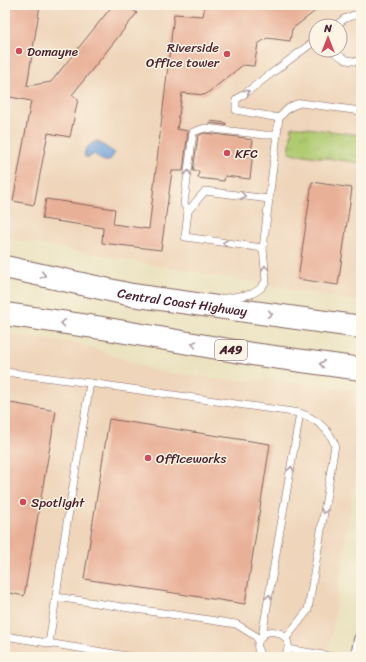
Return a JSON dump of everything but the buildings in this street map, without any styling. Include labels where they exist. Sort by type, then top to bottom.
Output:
[{"type":"highway","name":"Central Coast Highway","points":[[5,267],[132,295],[361,327]]},
{"type":"highway","name":"A49","points":[[5,314],[109,329],[252,354],[361,370]]},
{"type":"street","points":[[358,657],[361,640]]},
{"type":"lane","points":[[346,18],[354,15],[361,16]]},
{"type":"lane","points":[[279,118],[236,110],[236,100],[308,46]]},
{"type":"lane","points":[[343,58],[346,60],[361,62]]},
{"type":"lane","points":[[190,303],[252,294],[261,288],[266,281],[263,248],[279,118],[288,108],[294,104],[301,103],[361,111]]},
{"type":"lane","points":[[188,211],[184,204],[193,132],[204,128],[277,135]]},
{"type":"lane","points":[[263,248],[185,237],[188,211],[205,191],[269,199]]},
{"type":"lane","points":[[5,372],[300,414],[311,417],[328,431],[335,445],[308,610],[286,638]]},
{"type":"lane","points":[[49,644],[90,383]]},
{"type":"lane","points":[[262,657],[258,650],[300,414]]},
{"type":"lane","points":[[56,596],[236,624],[261,638]]},
{"type":"lane","points":[[261,638],[272,631],[282,634],[288,643],[288,649],[284,657]]},
{"type":"lane","points":[[5,636],[133,657]]},
{"type":"lane","points":[[288,649],[335,657]]},
{"type":"shaded area","points":[[5,5],[361,5],[361,302],[5,238]]},
{"type":"shaded area","points":[[5,334],[81,344],[153,370],[225,380],[272,380],[352,390],[361,408],[356,469],[327,657],[5,657]]},
{"type":"green space","points":[[292,127],[361,135],[361,163],[289,153]]},
{"type":"water","points":[[97,141],[115,153],[109,161],[102,160],[94,154],[90,157],[85,157],[84,154],[89,145]]},
{"type":"place","name":"Domayne","points":[[19,51]]},
{"type":"place","name":"Riverside Office tower","points":[[227,54]]},
{"type":"place","name":"KFC","points":[[227,153]]},
{"type":"place","name":"Officeworks","points":[[148,458]]},
{"type":"place","name":"Spotlight","points":[[23,502]]}]
